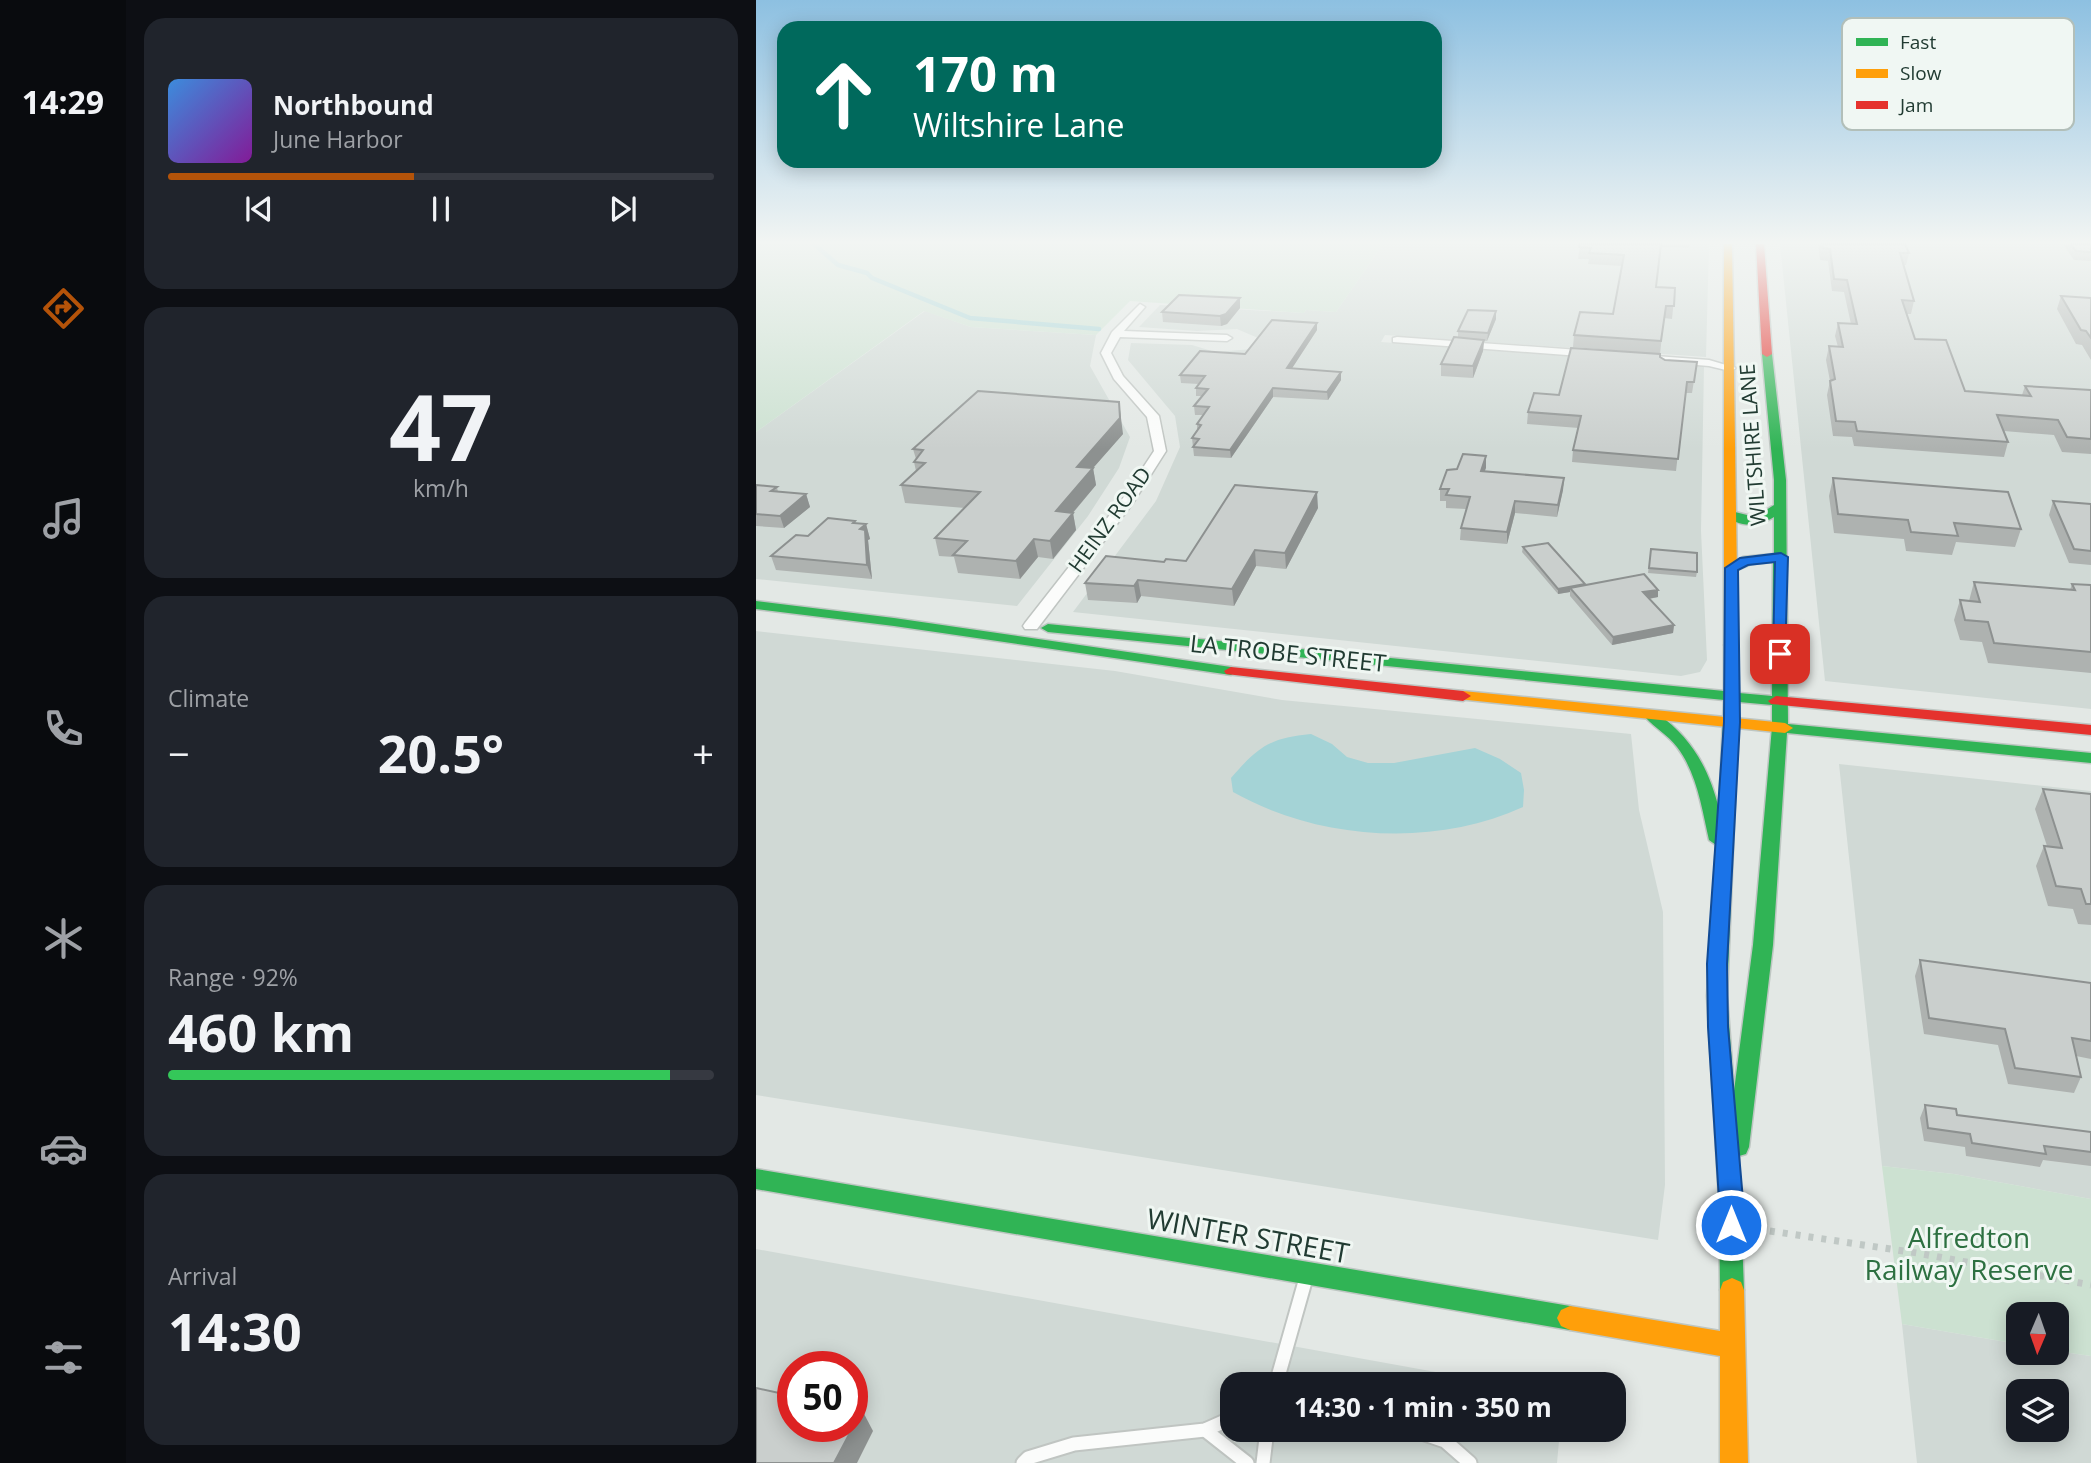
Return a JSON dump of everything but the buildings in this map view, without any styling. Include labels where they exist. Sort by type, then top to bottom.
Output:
[{"type":"main road","name":"WILTSHIRE LANE","points":[[1731,1200],[1763,945],[1780,727],[1780,481],[1749,369],[1739,312]]},
{"type":"main road","name":"WILTSHIRE LANE","points":[[1731,1200],[1717,996],[1732,722],[1731,515],[1754,312]]},
{"type":"main road","points":[[1731,515],[1743,521],[1761,522],[1780,506]]},
{"type":"main road","points":[[1732,568],[1748,560],[1781,557]]},
{"type":"main road","name":"LA TROBE STREET","points":[[756,605],[1031,626],[1259,650],[1386,671],[1780,701],[2091,730]]},
{"type":"main road","name":"LA TROBE STREET","points":[[841,613],[1163,663],[1484,698],[2091,758]]},
{"type":"main road","points":[[1031,626],[1033,634],[1109,646],[1163,663]]},
{"type":"main road","points":[[1386,671],[1484,698]]},
{"type":"main road","points":[[1646,714],[1670,725],[1686,741],[1697,764],[1723,858]]},
{"type":"main road","name":"WINTER STREET","points":[[756,1178],[1731,1345]]},
{"type":"main road","points":[[1731,1200],[1734,1463]]},
{"type":"street","points":[[1116,334],[1135,312]]},
{"type":"street","points":[[1116,334],[1227,338]]},
{"type":"street","name":"HEINZ ROAD","points":[[1031,626],[1128,500],[1160,451],[1153,416],[1118,377],[1106,354],[1116,334]]},
{"type":"street","points":[[1398,340],[1600,355]]},
{"type":"street","points":[[1628,357],[1749,369]]},
{"type":"lane","points":[[1279,1372],[1307,1273]]},
{"type":"lane","points":[[1023,1463],[1028,1458],[1074,1444],[1205,1430],[1220,1423]]},
{"type":"lane","points":[[1205,1430],[1247,1463]]},
{"type":"lane","points":[[1262,1463],[1265,1442]]},
{"type":"lane","points":[[1444,1442],[1462,1452],[1470,1463]]},
{"type":"path","points":[[1731,1225],[1916,1253],[2091,1286]]},
{"type":"shaded area","points":[[923,312],[929,312],[971,327],[1096,335],[1090,366],[1130,437],[1119,468],[1088,516],[1017,606],[756,579],[756,432]]},
{"type":"shaded area","points":[[1153,312],[1707,312],[1706,357],[1385,335],[1381,342],[1704,366],[1701,531],[1707,660],[1700,672],[1681,676],[1073,612],[1156,501],[1180,447],[1175,416],[1128,360],[1131,343],[1192,345],[1215,352],[1253,349],[1258,338],[1237,329],[1197,331],[1139,327]]},
{"type":"shaded area","points":[[1787,312],[2091,312],[2091,709],[1825,681]]},
{"type":"shaded area","points":[[756,631],[1115,671],[1282,700],[1631,734],[1639,810],[1663,912],[1665,1185],[1658,1240],[756,1095]]},
{"type":"shaded area","points":[[1839,764],[2091,791],[2091,1199],[1954,1174],[1882,1166]]},
{"type":"shaded area","points":[[756,1249],[1436,1372],[1220,1372],[1220,1442],[1559,1442],[1557,1463],[756,1463]]},
{"type":"shaded area","points":[[1902,1324],[2006,1342],[2006,1365],[2069,1365],[2069,1353],[2091,1356],[2091,1463],[1917,1463]]},
{"type":"green space","points":[[756,312],[922,312],[756,432]]},
{"type":"green space","points":[[928,312],[1119,312],[1096,335],[971,327]]},
{"type":"green space","name":"Alfredton Railway Reserve","points":[[1882,1166],[1954,1174],[2091,1199],[2091,1356],[2069,1353],[2069,1302],[2006,1302],[2006,1342],[1902,1324]]},
{"type":"water","points":[[1311,734],[1332,744],[1347,757],[1368,763],[1394,763],[1475,748],[1500,759],[1521,773],[1523,807],[1452,829],[1376,833],[1338,829],[1302,820],[1266,808],[1233,792],[1231,778],[1265,746],[1285,738]]},
{"type":"waterway","points":[[956,312],[970,318],[1099,329]]},
{"type":"traffic: fast","points":[[1738,1147],[1763,945],[1780,727],[1780,480],[1767,354]]},
{"type":"traffic: fast","points":[[1731,515],[1746,521],[1757,521],[1780,506]]},
{"type":"traffic: fast","points":[[1732,568],[1748,560],[1781,557]]},
{"type":"traffic: fast","points":[[756,605],[894,622],[1231,671]]},
{"type":"traffic: fast","points":[[1048,628],[1776,701]]},
{"type":"traffic: fast","points":[[1731,645],[1732,722],[1717,996],[1731,1200],[1732,1290]]},
{"type":"traffic: fast","points":[[1653,717],[1682,741],[1691,755],[1699,771],[1718,840]]},
{"type":"traffic: fast","points":[[1785,728],[2091,758]]},
{"type":"traffic: fast","points":[[756,1179],[1570,1318]]},
{"type":"traffic: slow","points":[[1729,312],[1731,645]]},
{"type":"traffic: slow","points":[[1463,696],[1785,728]]},
{"type":"traffic: slow","points":[[1732,1290],[1734,1463]]},
{"type":"traffic: slow","points":[[1570,1318],[1731,1345]]},
{"type":"traffic: jam","points":[[1764,312],[1767,354]]},
{"type":"traffic: jam","points":[[1231,671],[1463,696]]},
{"type":"traffic: jam","points":[[1776,701],[2091,730]]},
{"type":"route","points":[[1731,1225],[1718,1027],[1717,964],[1732,722],[1732,568],[1745,561],[1781,557],[1780,654]]}]
